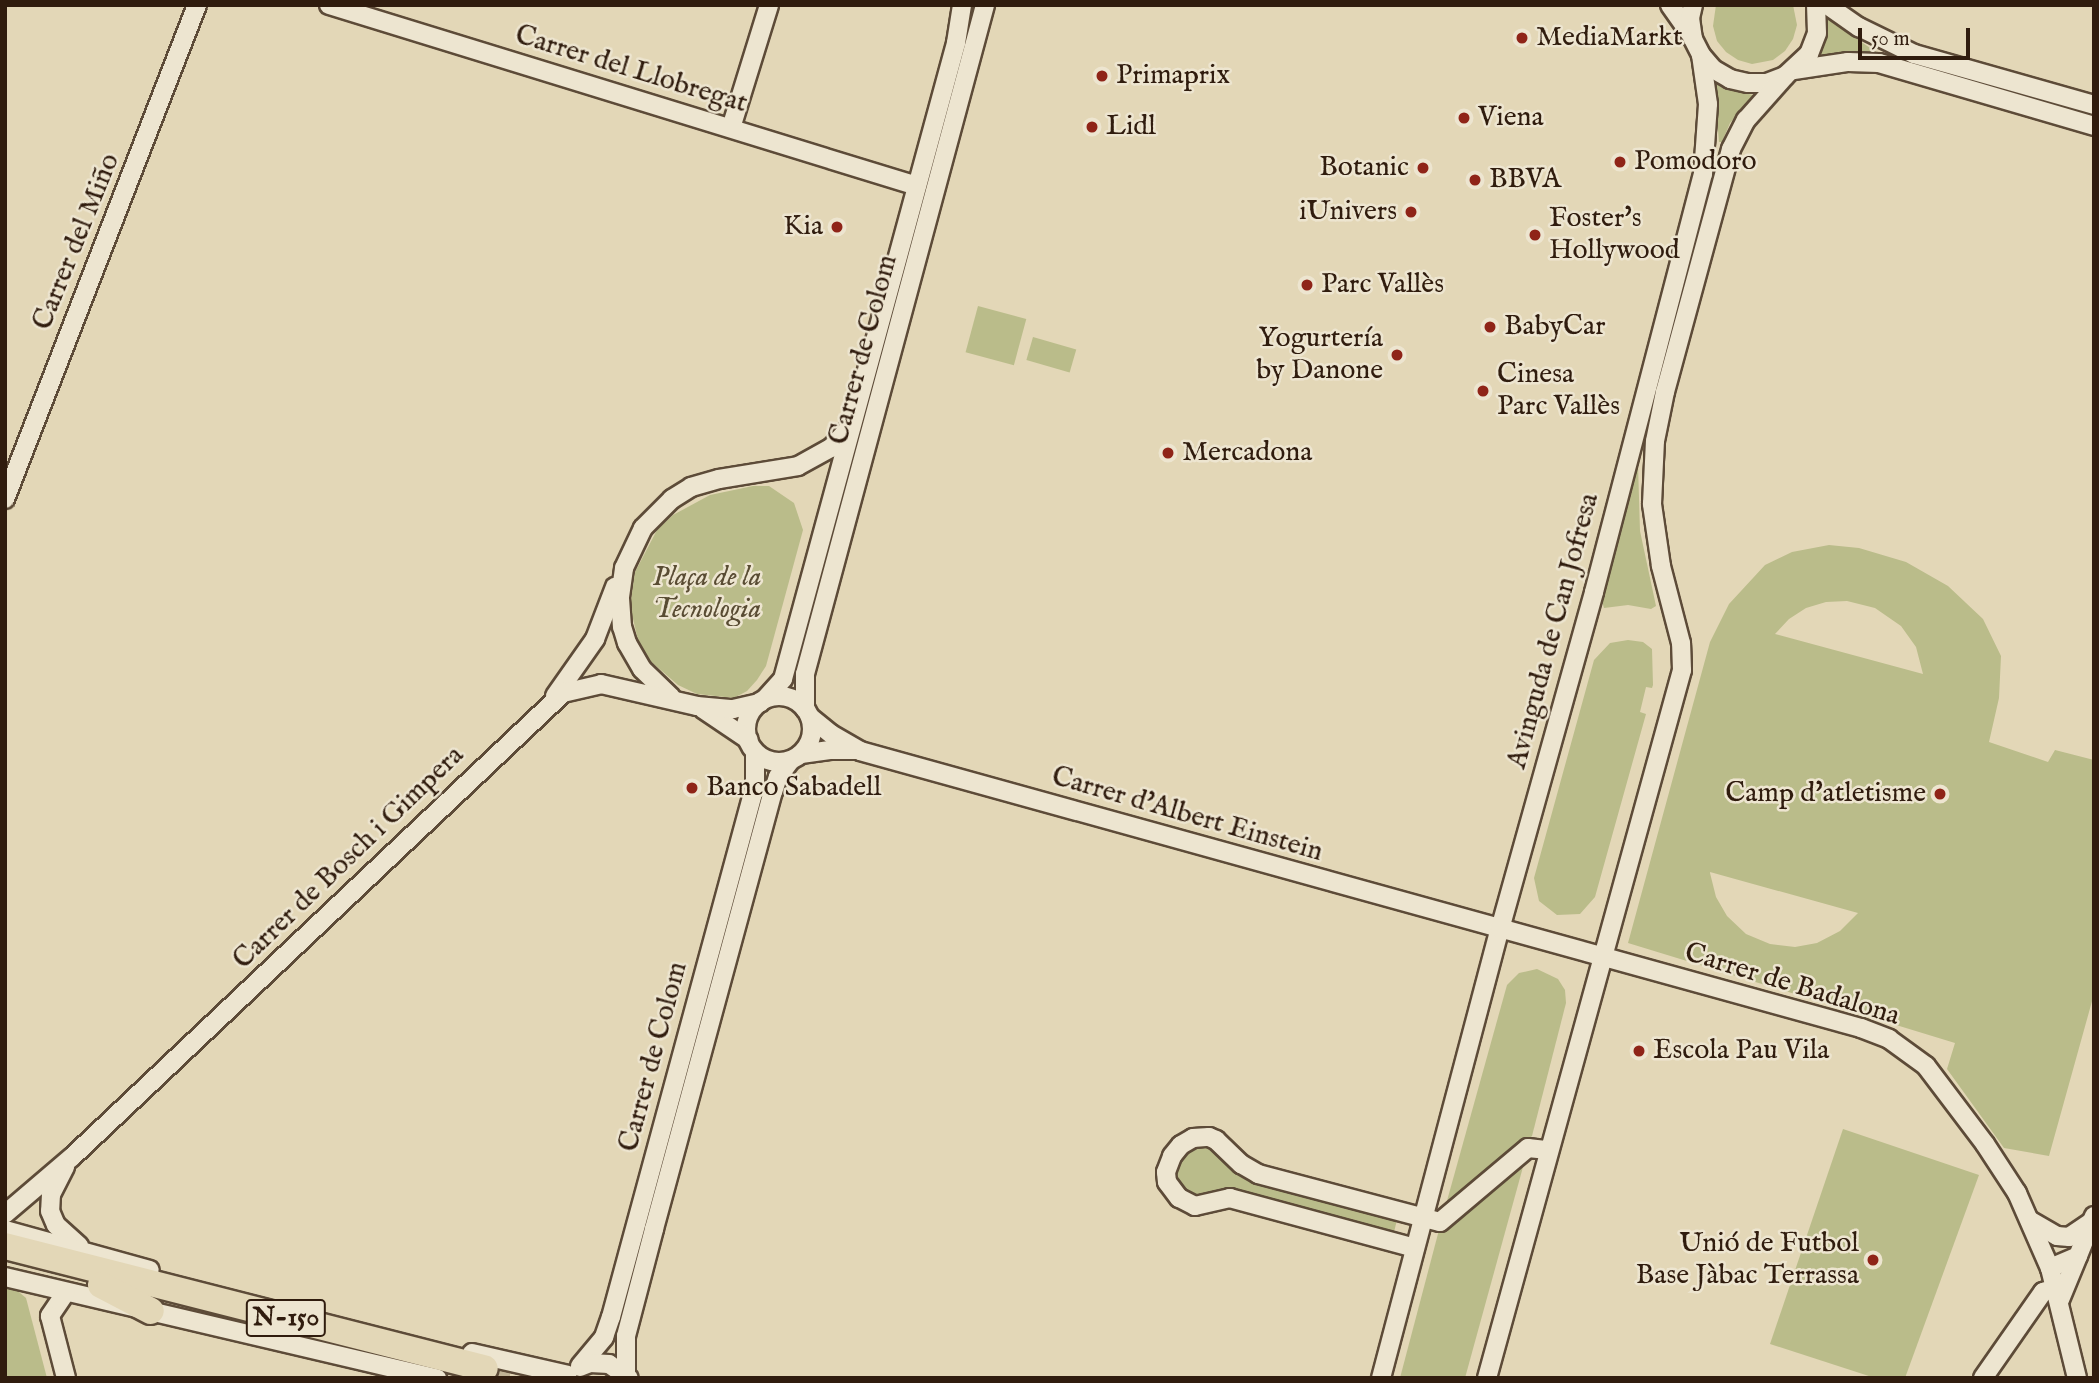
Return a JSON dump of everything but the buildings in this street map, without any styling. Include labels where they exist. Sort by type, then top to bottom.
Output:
[{"type":"main road","name":"N-150","points":[[5,1247],[482,1373]]},
{"type":"main road","name":"N-150","points":[[5,1260],[92,1268]]},
{"type":"main road","points":[[92,1268],[146,1269]]},
{"type":"main road","points":[[92,1268],[151,1311]]},
{"type":"street","name":"Carrer del Miño","points":[[5,499],[197,5]]},
{"type":"street","name":"Carrer del Llobregat","points":[[329,5],[917,186]]},
{"type":"street","points":[[731,128],[769,5]]},
{"type":"street","name":"Carrer de Colom","points":[[763,701],[783,679],[956,43],[962,5]]},
{"type":"street","name":"Carrer de Colom","points":[[808,713],[803,687],[808,661],[985,5]]},
{"type":"street","points":[[1670,5],[1713,69],[1730,79],[1767,83],[1789,73],[1848,62],[1879,63],[2094,127]]},
{"type":"street","name":"Avinguda de Can Jofresa","points":[[1381,1378],[1500,929],[1594,592],[1703,174],[1708,104],[1690,18],[1693,5]]},
{"type":"street","points":[[1487,1378],[1682,670],[1681,643],[1661,566],[1652,504],[1658,426],[1731,149],[1746,120],[1809,54],[1817,33],[1816,5]]},
{"type":"street","points":[[1827,5],[1859,27],[1914,54],[2094,105]]},
{"type":"street","points":[[550,703],[595,639],[643,528],[671,499],[700,484],[798,466],[831,449],[852,424]]},
{"type":"street","points":[[624,568],[620,614],[627,643],[642,669],[673,700]]},
{"type":"street","name":"Carrer de Bosch i Gimpera","points":[[5,1214],[72,1157],[550,703],[570,690],[601,684],[697,706],[733,709],[763,701]]},
{"type":"street","points":[[784,697],[808,713],[810,741],[796,757],[768,760],[752,746],[749,717],[763,701],[784,697]]},
{"type":"street","name":"Carrer de Bosch i Gimpera","points":[[697,706],[752,746]]},
{"type":"street","name":"Carrer d'Albert Einstein","points":[[808,713],[831,734],[860,751]]},
{"type":"street","name":"Carrer de Colom","points":[[572,1373],[604,1337],[611,1317],[755,786],[752,746]]},
{"type":"street","name":"Carrer d'Albert Einstein","points":[[796,757],[830,750],[860,751],[1500,929]]},
{"type":"street","name":"Carrer de Colom","points":[[627,1376],[626,1336],[660,1204],[773,792],[781,771],[796,757]]},
{"type":"street","name":"Carrer de Badalona","points":[[1500,929],[1861,1028],[1903,1047],[1926,1066],[1985,1144],[2031,1222],[2048,1264],[2077,1378]]},
{"type":"street","points":[[1415,1248],[1230,1198],[1195,1206],[1179,1198],[1167,1182],[1166,1172],[1171,1156],[1181,1145],[1194,1138],[1209,1137],[1216,1140],[1241,1164],[1258,1174],[1440,1222],[1528,1148],[1548,1150]]},
{"type":"street","name":"Carrer de Bosch i Gimpera","points":[[72,1157],[55,1183],[50,1211],[56,1225],[92,1268]]},
{"type":"street","points":[[2031,1222],[2057,1236],[2069,1237],[2087,1224]]},
{"type":"street","points":[[1983,1378],[2043,1292],[2057,1295],[2078,1256],[2087,1224]]},
{"type":"street","points":[[2048,1264],[2066,1249],[2087,1224]]},
{"type":"street","points":[[5,1230],[92,1268]]},
{"type":"street","points":[[2048,1264],[2078,1256]]},
{"type":"street","points":[[146,1269],[306,1312],[572,1373],[609,1364],[627,1376]]},
{"type":"street","points":[[5,1277],[437,1378]]},
{"type":"street","points":[[66,1292],[50,1316],[66,1378]]},
{"type":"green space","points":[[1716,5],[1793,5],[1797,25],[1793,39],[1785,51],[1773,60],[1752,64],[1738,60],[1726,52],[1717,41],[1713,26]]},
{"type":"green space","points":[[1828,19],[1876,52],[1875,54],[1843,53],[1817,57]]},
{"type":"green space","points":[[1714,81],[1738,92],[1754,95],[1730,123],[1722,142],[1719,142]]},
{"type":"green space","points":[[978,306],[1026,319],[1014,365],[966,352]]},
{"type":"green space","points":[[1033,337],[1076,349],[1070,372],[1026,360]]},
{"type":"green space","points":[[1638,464],[1640,531],[1656,606],[1651,609],[1628,605],[1604,608],[1601,598]]},
{"type":"green space","name":"Plaça de la Tecnologia","points":[[753,486],[769,486],[794,503],[803,530],[766,666],[757,680],[747,691],[734,698],[697,694],[678,685],[648,659],[638,640],[630,606],[635,572],[657,530],[673,515],[710,495]]},
{"type":"green space","points":[[1829,545],[1859,548],[1906,562],[1948,586],[1983,619],[2001,656],[1999,698],[1989,742],[2048,762],[2055,750],[2094,760],[2094,994],[2049,1156],[2004,1148],[1947,1069],[1955,1043],[1628,943],[1710,642],[1729,604],[1765,565],[1792,552]],"holes":[[[1847,601],[1875,608],[1901,626],[1916,647],[1923,674],[1775,634],[1789,619],[1806,608],[1826,602]],[[1710,872],[1858,913],[1840,931],[1817,943],[1795,947],[1770,944],[1746,934],[1727,916],[1716,897]]]},
{"type":"green space","points":[[1628,640],[1643,642],[1652,649],[1653,685],[1652,688],[1646,687],[1640,712],[1646,714],[1595,897],[1580,914],[1557,915],[1539,901],[1534,878],[1594,660],[1610,643]]},
{"type":"green space","points":[[1537,969],[1558,979],[1565,990],[1566,1003],[1532,1136],[1445,1208],[1507,985],[1519,973]]},
{"type":"green space","name":"Unió de Futbol Base Jàbac Terrassa","points":[[1843,1129],[1979,1175],[1905,1378],[1875,1378],[1770,1344]]},
{"type":"green space","points":[[1204,1146],[1221,1156],[1240,1176],[1397,1220],[1394,1232],[1234,1190],[1201,1199],[1186,1194],[1175,1179],[1174,1170],[1183,1153],[1192,1147]]},
{"type":"green space","points":[[1526,1156],[1465,1378],[1400,1378],[1439,1230]]},
{"type":"green space","points":[[5,1285],[13,1287],[26,1298],[47,1378],[5,1378]]},
{"type":"tunnel","points":[[485,1368],[523,1378]]},
{"type":"place","name":"MediaMarkt","points":[[1522,38]]},
{"type":"place","name":"Primaprix","points":[[1102,76]]},
{"type":"place","name":"Viena","points":[[1464,118]]},
{"type":"place","name":"Lidl","points":[[1092,127]]},
{"type":"place","name":"Pomodoro","points":[[1620,162]]},
{"type":"place","name":"Botanic","points":[[1423,168]]},
{"type":"place","name":"BBVA","points":[[1475,180]]},
{"type":"place","name":"iUnivers","points":[[1411,212]]},
{"type":"place","name":"Kia","points":[[837,227]]},
{"type":"place","name":"Foster's Hollywood","points":[[1535,235]]},
{"type":"place","name":"Parc Vallès","points":[[1307,285]]},
{"type":"place","name":"BabyCar","points":[[1490,327]]},
{"type":"place","name":"Yogurtería by Danone","points":[[1397,355]]},
{"type":"place","name":"Cinesa Parc Vallès","points":[[1483,391]]},
{"type":"place","name":"Mercadona","points":[[1168,453]]},
{"type":"place","name":"Banco Sabadell","points":[[692,788]]},
{"type":"place","name":"Camp d'atletisme","points":[[1940,794]]},
{"type":"place","name":"Escola Pau Vila","points":[[1639,1051]]},
{"type":"place","name":"Unió de Futbol Base Jàbac Terrassa","points":[[1873,1260]]}]
